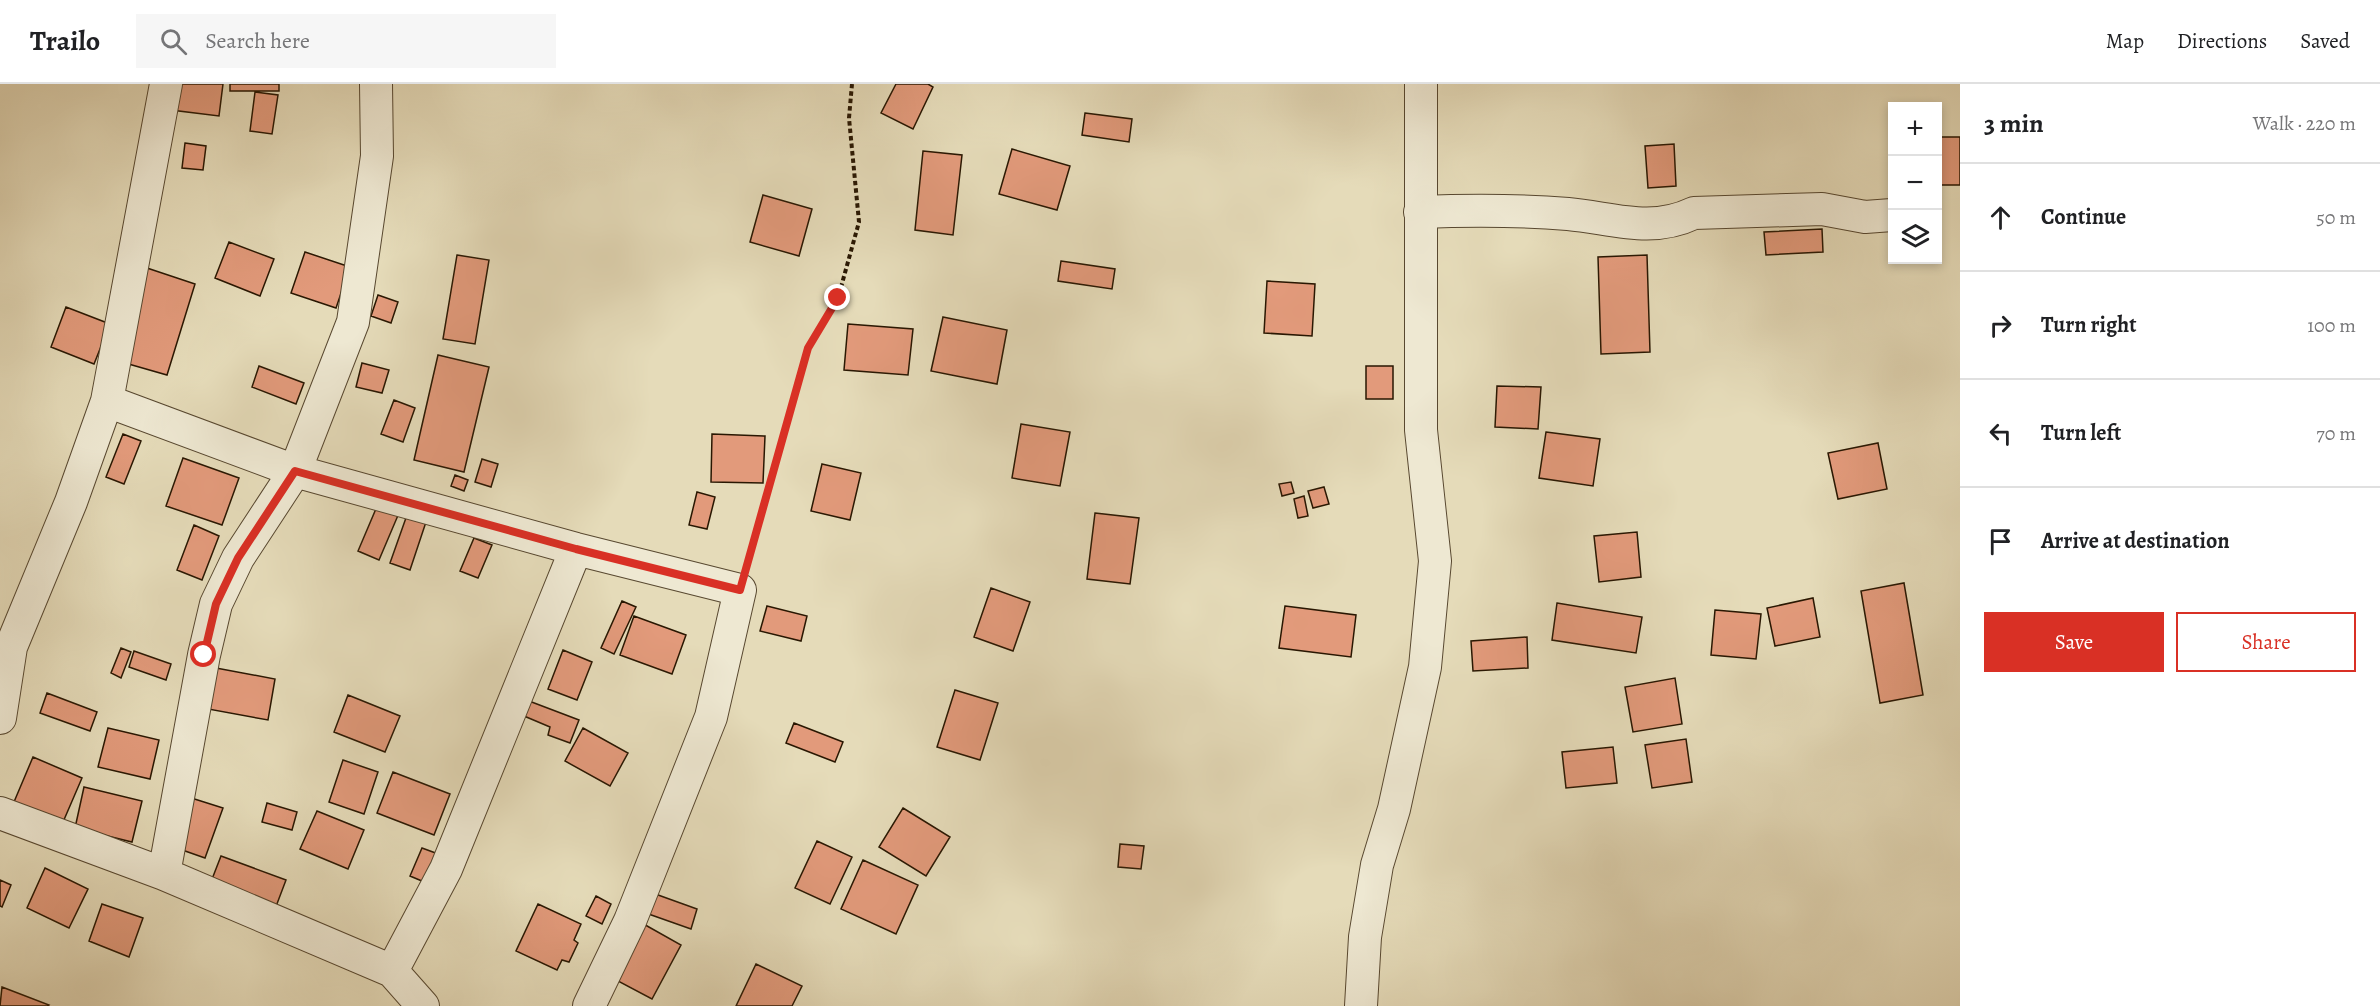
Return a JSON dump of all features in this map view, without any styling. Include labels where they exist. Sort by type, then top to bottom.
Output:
[{"type":"street","points":[[0,717],[11,646],[71,502],[107,401],[166,84]]},
{"type":"street","points":[[164,874],[204,655],[216,604],[238,558],[295,471],[353,322],[377,156],[376,84]]},
{"type":"street","points":[[1361,1006],[1365,937],[1377,865],[1394,809],[1425,667],[1434,561],[1421,430],[1421,84]]},
{"type":"street","points":[[1420,212],[1482,210],[1569,214],[1637,225],[1685,217],[1694,213],[1822,210],[1865,217],[1888,215]]},
{"type":"street","points":[[107,401],[295,471],[576,549],[740,590],[711,717],[630,921],[589,1006]]},
{"type":"street","points":[[392,971],[446,869],[576,549]]},
{"type":"street","points":[[0,813],[164,874],[392,971],[423,1006]]},
{"type":"path","points":[[740,590],[808,348],[838,298],[859,222],[849,118],[852,84]]},
{"type":"building","points":[[174,84],[223,84],[219,116],[171,110]]},
{"type":"building","points":[[230,84],[279,84],[279,91],[230,91]]},
{"type":"building","points":[[896,84],[928,84],[933,87],[913,129],[881,113]]},
{"type":"building","points":[[255,92],[278,95],[272,134],[250,131]]},
{"type":"building","points":[[1085,113],[1132,119],[1129,142],[1082,135]]},
{"type":"building","points":[[1942,137],[1960,137],[1960,185],[1942,185]]},
{"type":"building","points":[[185,143],[206,146],[203,170],[182,168]]},
{"type":"building","points":[[1674,144],[1676,186],[1648,188],[1645,146]]},
{"type":"building","points":[[1012,149],[1070,166],[1057,210],[999,194]]},
{"type":"building","points":[[923,151],[962,155],[953,235],[915,230]]},
{"type":"building","points":[[763,195],[812,209],[799,256],[750,242]]},
{"type":"building","points":[[1822,229],[1823,252],[1766,255],[1764,232]]},
{"type":"building","points":[[229,242],[274,259],[260,296],[215,278]]},
{"type":"building","points":[[305,252],[350,267],[336,308],[291,293]]},
{"type":"building","points":[[457,255],[489,260],[475,344],[443,339]]},
{"type":"building","points":[[1647,255],[1650,352],[1601,354],[1598,257]]},
{"type":"building","points":[[1061,261],[1115,269],[1112,289],[1058,281]]},
{"type":"building","points":[[147,268],[195,284],[167,375],[118,361]]},
{"type":"building","points":[[1267,281],[1315,284],[1312,336],[1264,333]]},
{"type":"building","points":[[378,295],[398,302],[391,323],[371,316]]},
{"type":"building","points":[[66,307],[110,324],[94,364],[51,347]]},
{"type":"building","points":[[943,317],[1007,330],[997,384],[931,371]]},
{"type":"building","points":[[848,324],[913,329],[908,375],[844,370]]},
{"type":"building","points":[[438,355],[489,367],[464,472],[414,460]]},
{"type":"building","points":[[362,363],[389,370],[382,393],[356,387]]},
{"type":"building","points":[[259,366],[304,383],[296,404],[252,387]]},
{"type":"building","points":[[1366,366],[1393,366],[1393,399],[1366,399]]},
{"type":"building","points":[[1497,386],[1541,387],[1538,429],[1495,427]]},
{"type":"building","points":[[394,400],[415,408],[403,442],[381,434]]},
{"type":"building","points":[[1021,424],[1070,432],[1060,486],[1012,478]]},
{"type":"building","points":[[1546,432],[1600,439],[1593,486],[1539,478]]},
{"type":"building","points":[[123,434],[141,441],[124,484],[106,477]]},
{"type":"building","points":[[712,434],[765,436],[763,483],[711,482]]},
{"type":"building","points":[[1878,443],[1887,489],[1838,499],[1828,453]]},
{"type":"building","points":[[183,458],[239,478],[222,525],[166,506]]},
{"type":"building","points":[[482,459],[498,464],[491,487],[475,482]]},
{"type":"building","points":[[822,464],[861,473],[850,520],[811,511]]},
{"type":"building","points":[[455,475],[468,480],[464,491],[451,486]]},
{"type":"building","points":[[1291,482],[1294,493],[1282,496],[1279,484]]},
{"type":"building","points":[[1324,487],[1329,504],[1313,508],[1308,491]]},
{"type":"building","points":[[697,492],[715,497],[707,529],[689,525]]},
{"type":"building","points":[[1304,496],[1308,516],[1298,518],[1294,499]]},
{"type":"building","points":[[378,504],[399,513],[379,560],[358,551]]},
{"type":"building","points":[[1095,513],[1139,518],[1130,584],[1087,579]]},
{"type":"building","points":[[407,515],[426,522],[410,570],[390,563]]},
{"type":"building","points":[[194,525],[219,536],[202,580],[177,570]]},
{"type":"building","points":[[1637,532],[1641,577],[1599,582],[1594,536]]},
{"type":"building","points":[[474,538],[492,545],[478,578],[460,571]]},
{"type":"building","points":[[1904,583],[1923,695],[1880,703],[1861,591]]},
{"type":"building","points":[[991,588],[1030,602],[1013,651],[974,637]]},
{"type":"building","points":[[1813,598],[1820,637],[1775,646],[1767,608]]},
{"type":"building","points":[[622,601],[636,607],[614,654],[601,648]]},
{"type":"building","points":[[1557,603],[1642,617],[1636,653],[1552,640]]},
{"type":"building","points":[[767,606],[807,616],[801,641],[760,631]]},
{"type":"building","points":[[1285,606],[1356,615],[1351,657],[1279,648]]},
{"type":"building","points":[[1715,610],[1761,614],[1756,659],[1711,655]]},
{"type":"building","points":[[634,616],[686,635],[672,674],[620,655]]},
{"type":"building","points":[[1527,637],[1528,668],[1473,671],[1471,641]]},
{"type":"building","points":[[121,648],[131,652],[121,678],[111,673]]},
{"type":"building","points":[[563,650],[592,662],[577,700],[548,689]]},
{"type":"building","points":[[134,651],[171,664],[166,680],[129,667]]},
{"type":"building","points":[[216,668],[275,679],[268,720],[208,709]]},
{"type":"building","points":[[1675,678],[1682,724],[1633,732],[1625,687]]},
{"type":"building","points":[[955,690],[998,703],[980,760],[937,747]]},
{"type":"building","points":[[47,693],[97,712],[90,731],[40,713]]},
{"type":"building","points":[[348,695],[400,716],[385,752],[334,732]]},
{"type":"building","points":[[529,701],[579,720],[570,743],[548,735],[550,727],[524,716]]},
{"type":"building","points":[[794,723],[843,742],[835,762],[786,743]]},
{"type":"building","points":[[108,728],[159,740],[150,779],[98,767]]},
{"type":"building","points":[[583,728],[628,753],[610,786],[565,761]]},
{"type":"building","points":[[1686,739],[1692,782],[1652,788],[1645,745]]},
{"type":"building","points":[[1613,747],[1617,783],[1566,788],[1562,752]]},
{"type":"building","points":[[33,757],[82,778],[60,829],[11,809]]},
{"type":"building","points":[[343,760],[378,772],[364,814],[329,802]]},
{"type":"building","points":[[393,772],[450,794],[434,835],[377,813]]},
{"type":"building","points":[[84,787],[142,801],[132,842],[75,828]]},
{"type":"building","points":[[185,796],[223,808],[205,858],[168,845]]},
{"type":"building","points":[[267,803],[297,812],[292,830],[262,822]]},
{"type":"building","points":[[903,808],[950,837],[926,876],[879,847]]},
{"type":"building","points":[[317,811],[364,830],[348,869],[300,849]]},
{"type":"building","points":[[817,841],[852,857],[830,904],[795,888]]},
{"type":"building","points":[[1120,844],[1144,846],[1141,869],[1118,867]]},
{"type":"building","points":[[422,848],[441,855],[429,884],[410,876]]},
{"type":"building","points":[[221,856],[286,880],[272,917],[207,892]]},
{"type":"building","points":[[863,860],[918,885],[896,934],[841,909]]},
{"type":"building","points":[[45,868],[88,889],[69,928],[27,908]]},
{"type":"building","points":[[0,880],[11,885],[2,907],[0,906]]},
{"type":"building","points":[[647,891],[697,909],[691,929],[640,911]]},
{"type":"building","points":[[596,896],[611,904],[602,924],[586,916]]},
{"type":"building","points":[[102,904],[143,918],[129,957],[89,941]]},
{"type":"building","points":[[538,904],[581,924],[574,940],[578,943],[569,962],[562,960],[557,970],[516,951]]},
{"type":"building","points":[[640,922],[681,945],[652,999],[616,980]]},
{"type":"building","points":[[756,964],[802,986],[792,1006],[736,1006]]},
{"type":"building","points":[[2,987],[49,1005],[0,1006]]},
{"type":"route","points":[[204,655],[216,604],[238,558],[295,471],[576,549],[740,590],[756,525],[776,465],[808,348],[838,298]]}]
